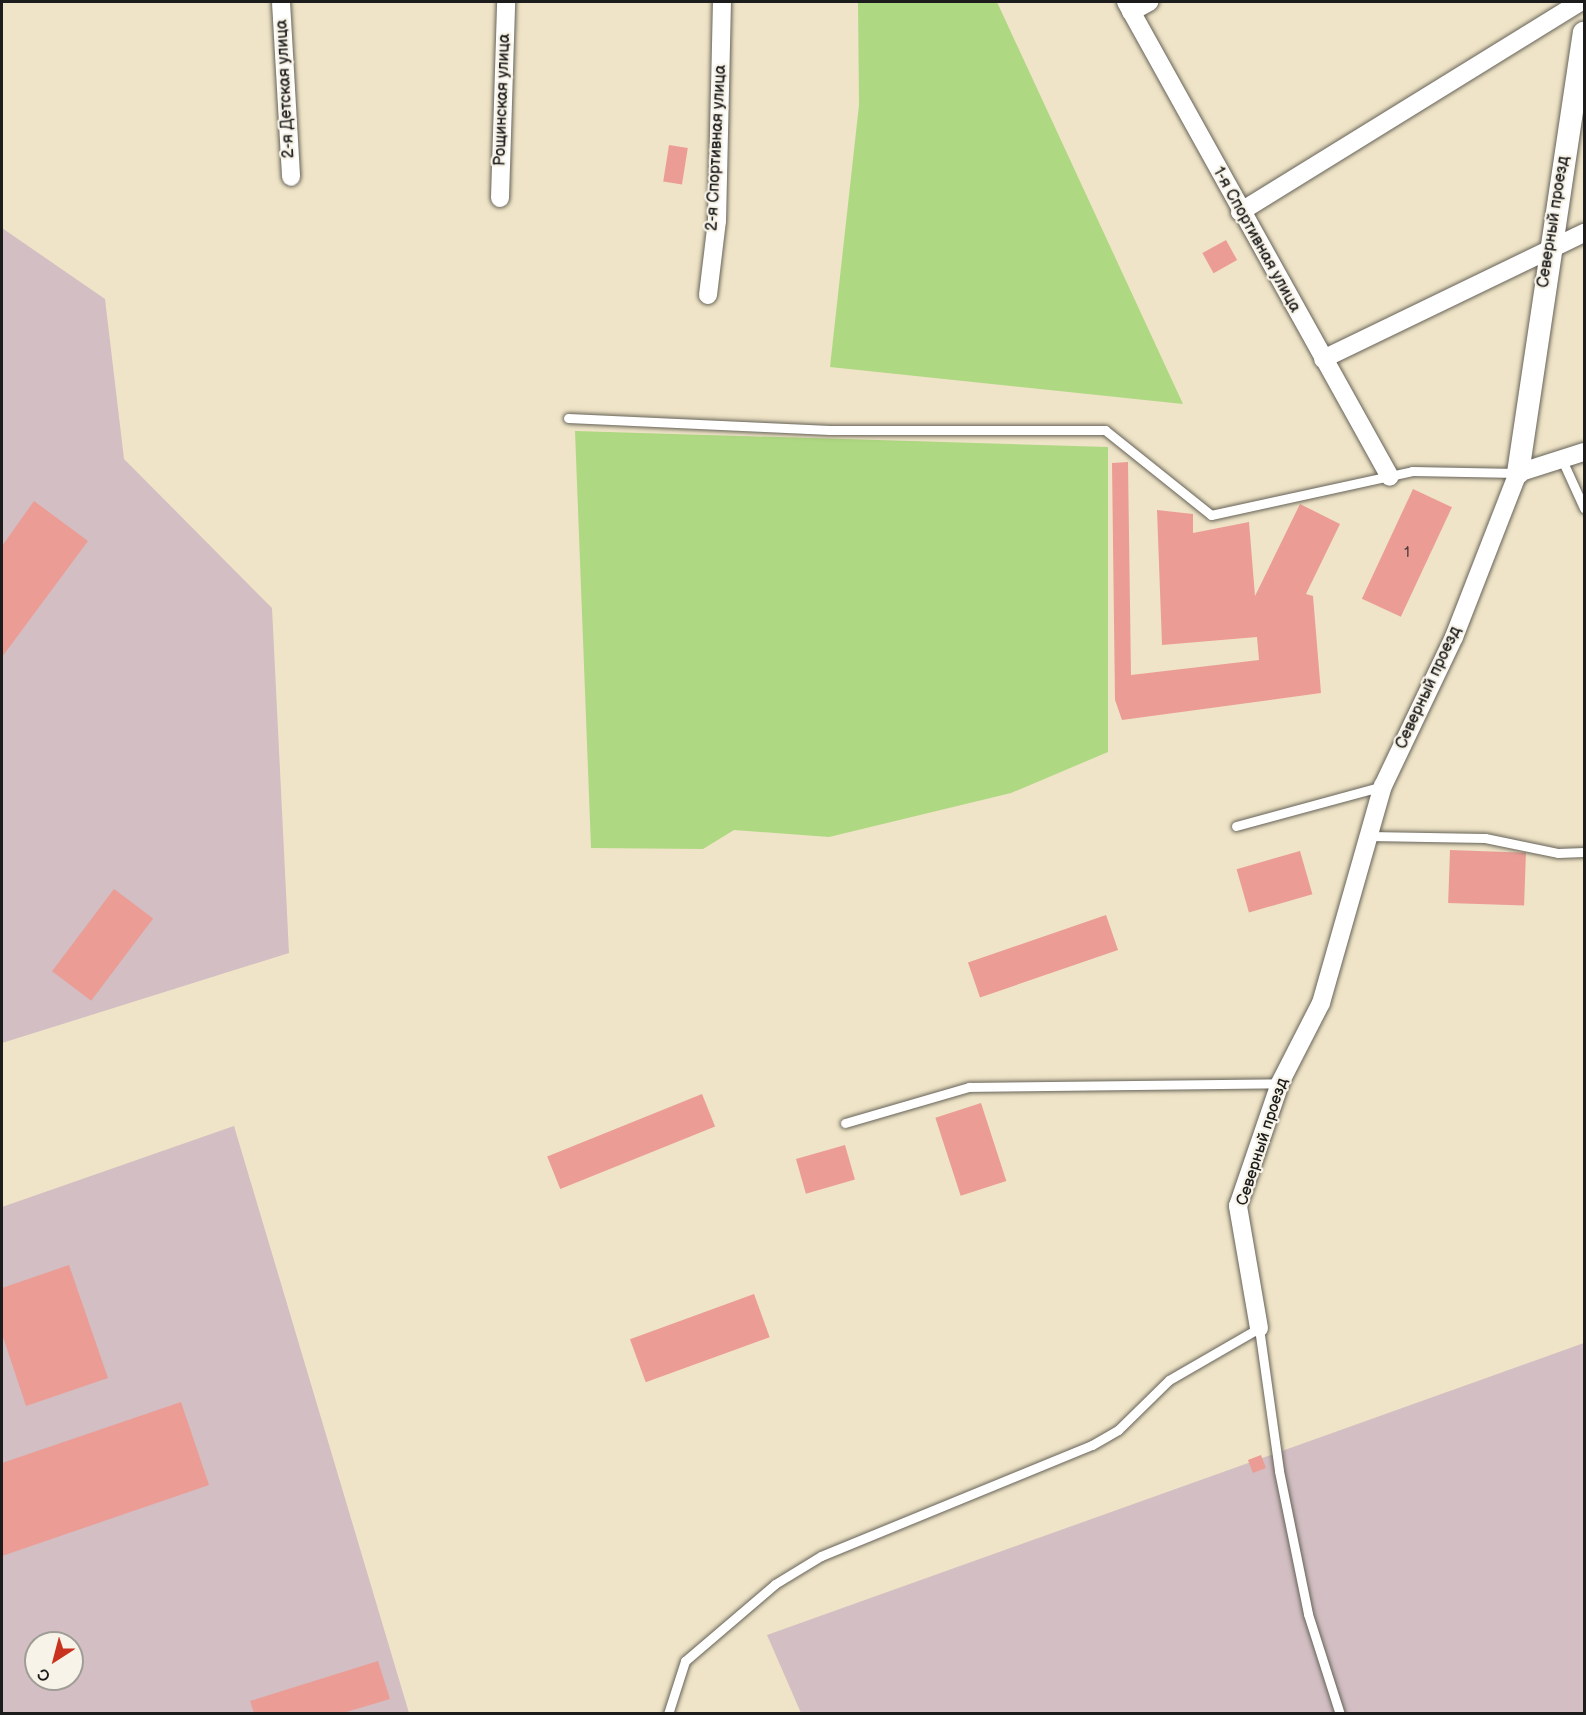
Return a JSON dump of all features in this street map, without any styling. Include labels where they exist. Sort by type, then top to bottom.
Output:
[{"type":"street","name":"2-я Детская улица","points":[[281,2],[291,177]]},
{"type":"street","name":"Рощинская улица","points":[[500,198],[506,2]]},
{"type":"street","name":"2-я Спортивная улица","points":[[708,295],[717,221],[722,2]]},
{"type":"street","points":[[1128,7],[1149,2]]},
{"type":"street","points":[[1240,212],[1580,2]]},
{"type":"street","name":"1-я Спортивная улица","points":[[1128,7],[1240,212],[1390,477]]},
{"type":"street","name":"Северный проезд","points":[[1259,1328],[1238,1206],[1280,1083],[1321,1002],[1383,786],[1454,637],[1518,472],[1549,249],[1584,33]]},
{"type":"street","points":[[1323,359],[1584,233]]},
{"type":"street","points":[[1518,472],[1563,462],[1584,452]]},
{"type":"lane","points":[[568,418],[830,430],[1105,430],[1211,514],[1412,471],[1518,472]]},
{"type":"lane","points":[[1563,462],[1584,508]]},
{"type":"lane","points":[[1236,826],[1383,786]]},
{"type":"lane","points":[[1369,836],[1485,838],[1558,853],[1584,852]]},
{"type":"lane","points":[[844,1123],[969,1087],[1280,1083]]},
{"type":"lane","points":[[668,1713],[685,1661],[775,1584],[821,1556],[1092,1445],[1118,1430],[1169,1380],[1259,1328],[1279,1471],[1308,1614],[1340,1713]]},
{"type":"shaded area","points":[[2,228],[105,299],[124,459],[272,608],[289,953],[2,1043]]},
{"type":"shaded area","points":[[234,1126],[409,1713],[2,1713],[2,1207]]},
{"type":"shaded area","points":[[1584,1343],[1584,1713],[801,1713],[767,1635]]},
{"type":"green space","points":[[858,2],[997,2],[1183,404],[830,367],[859,105]]},
{"type":"green space","points":[[575,431],[1108,447],[1108,752],[1011,793],[829,837],[734,830],[703,849],[591,848]]},
{"type":"building","points":[[669,145],[688,148],[682,185],[663,182]]},
{"type":"building","points":[[1226,240],[1237,260],[1214,273],[1202,253]]},
{"type":"building","points":[[1128,462],[1131,675],[1259,660],[1257,637],[1162,645],[1157,510],[1193,514],[1193,533],[1249,522],[1255,596],[1300,504],[1340,524],[1306,594],[1313,596],[1321,693],[1122,720],[1115,700],[1112,463]]},
{"type":"building","points":[[1413,489],[1452,507],[1401,617],[1362,599]]},
{"type":"building","points":[[34,501],[88,541],[2,657],[2,546]]},
{"type":"building","points":[[1450,850],[1526,853],[1524,906],[1448,903]]},
{"type":"building","points":[[1300,851],[1312,894],[1249,912],[1237,869]]},
{"type":"building","points":[[114,889],[153,918],[91,1001],[52,971]]},
{"type":"building","points":[[1106,915],[1118,950],[980,998],[968,963]]},
{"type":"building","points":[[702,1094],[715,1126],[560,1189],[547,1157]]},
{"type":"building","points":[[981,1103],[1006,1181],[961,1196],[935,1118]]},
{"type":"building","points":[[845,1145],[855,1180],[806,1194],[796,1159]]},
{"type":"building","points":[[69,1265],[108,1378],[26,1406],[2,1334],[2,1288]]},
{"type":"building","points":[[754,1294],[770,1337],[646,1382],[630,1339]]},
{"type":"building","points":[[181,1402],[209,1485],[2,1556],[2,1463]]},
{"type":"building","points":[[1261,1455],[1266,1468],[1253,1473],[1248,1460]]},
{"type":"building","points":[[378,1661],[390,1699],[343,1713],[254,1713],[250,1701]]}]
